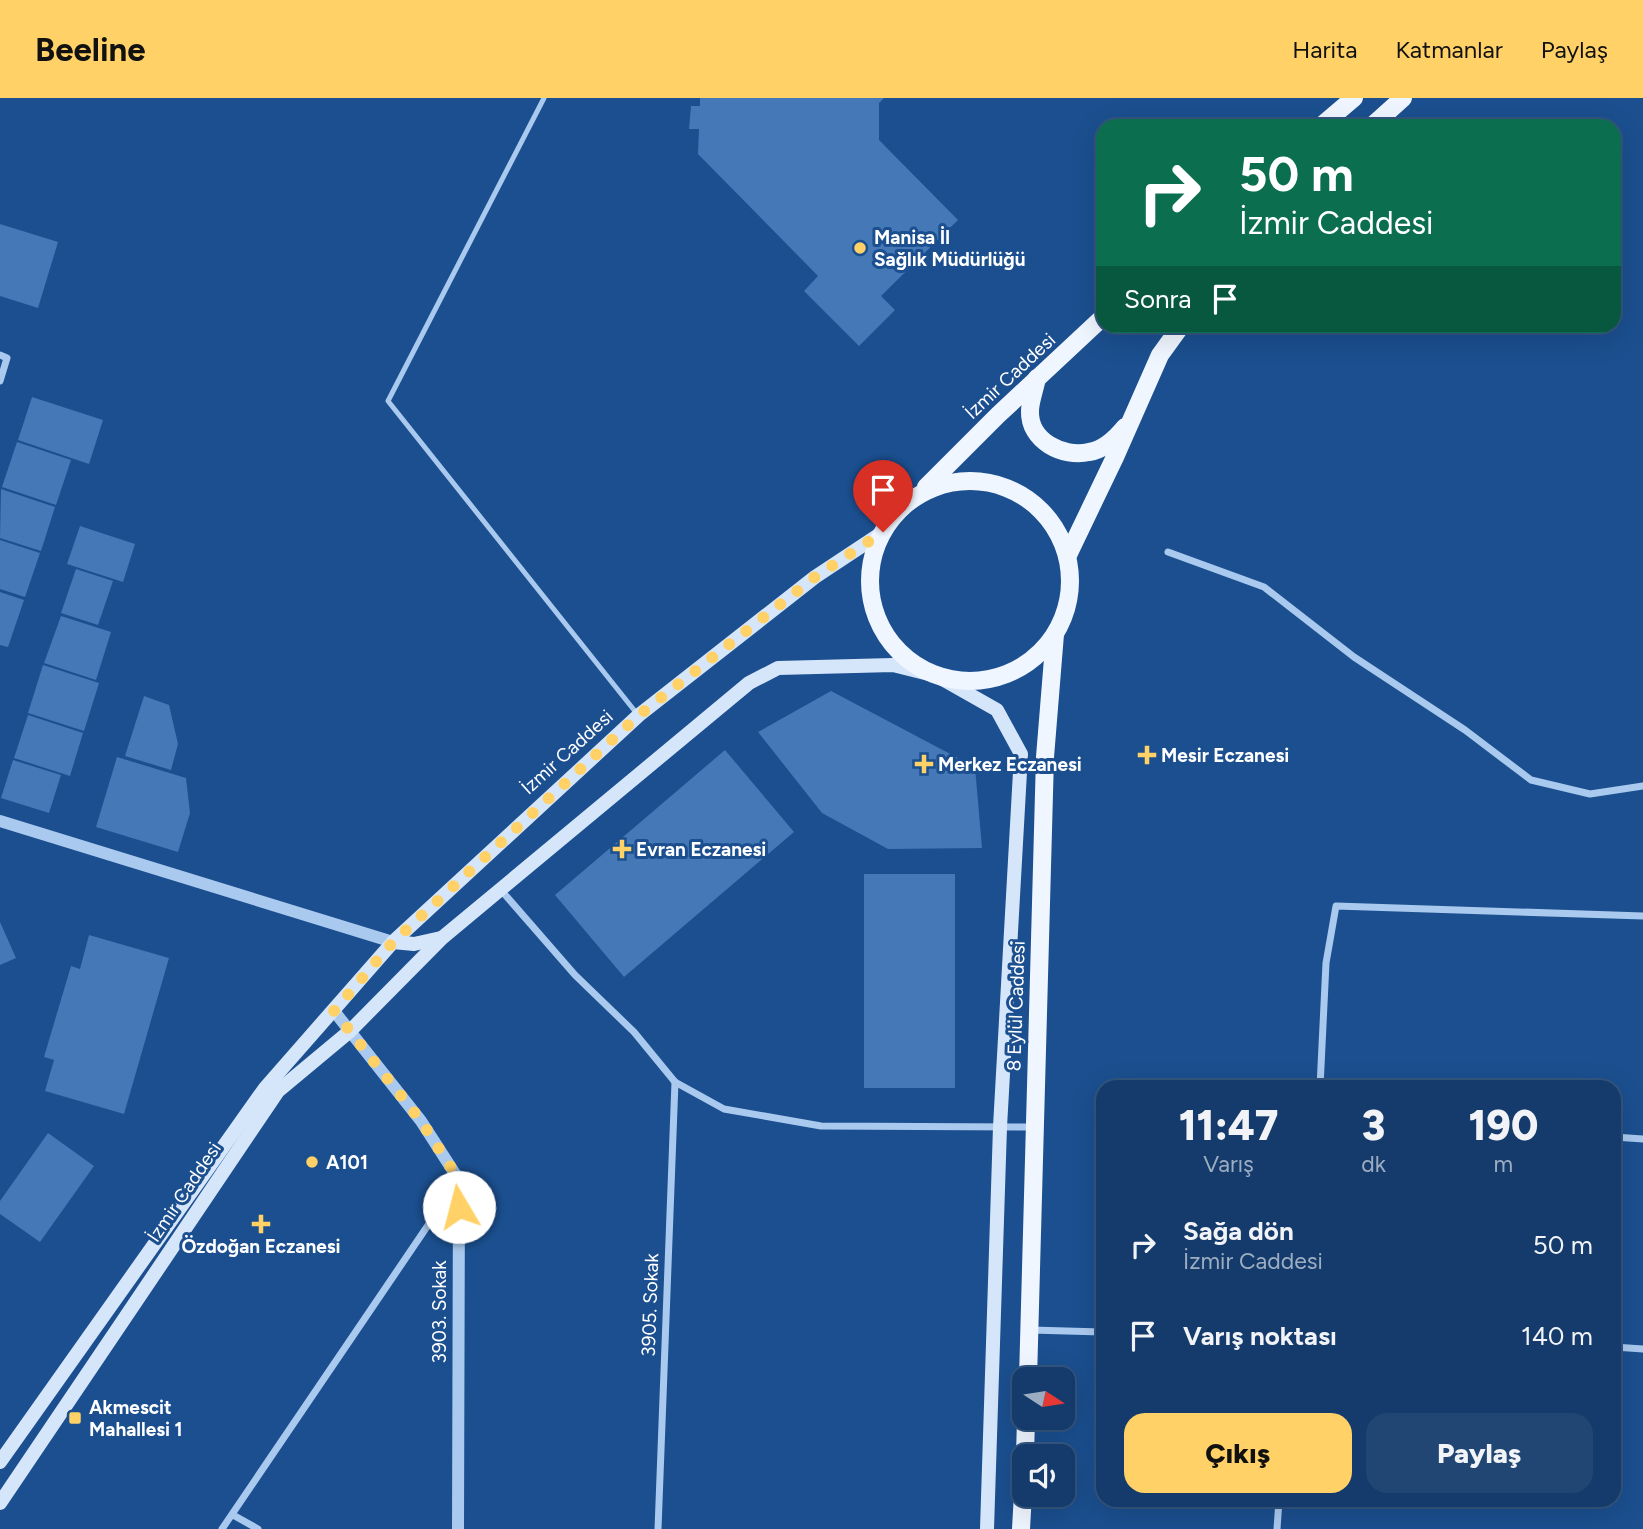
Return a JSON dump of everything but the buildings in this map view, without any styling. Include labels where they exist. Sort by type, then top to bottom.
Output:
[{"type":"main road","points":[[1329,119],[1354,98]]},
{"type":"main road","points":[[1380,119],[1404,98]]},
{"type":"main road","name":"İzmir Caddesi","points":[[917,496],[1096,324]]},
{"type":"main road","points":[[1068,555],[1160,355],[1176,333]]},
{"type":"main road","points":[[1037,378],[1029,412],[1038,438],[1061,452],[1090,452],[1113,441],[1132,419]]},
{"type":"main road","points":[[977,480],[1007,487],[1034,503],[1055,527],[1068,555],[1070,582],[1066,609],[1055,634],[1036,657],[1011,673],[982,681],[937,676],[896,649],[879,623],[871,592],[872,561],[883,532],[898,511],[917,496],[956,482],[977,480]]},
{"type":"main road","name":"İzmir Caddesi","points":[[0,1462],[265,1088],[393,942],[639,715],[815,577],[883,532]]},
{"type":"main road","name":"8 Eylül Caddesi","points":[[1029,1367],[1033,1127],[1045,757],[1055,634]]},
{"type":"main road","name":"İzmir Caddesi","points":[[0,1503],[278,1091],[351,1031],[442,938],[749,683],[778,668],[893,665],[937,676],[997,709],[1021,754],[1000,1127],[988,1529]]},
{"type":"main road","points":[[393,942],[414,944],[442,938]]},
{"type":"main road","points":[[1021,1529],[1022,1507]]},
{"type":"street","points":[[0,355],[7,358],[0,381]]},
{"type":"street","points":[[1168,552],[1264,587],[1354,657],[1465,730],[1531,780],[1590,794],[1643,786]]},
{"type":"street","points":[[0,821],[393,942]]},
{"type":"street","points":[[500,889],[575,975],[634,1032],[675,1082],[724,1109],[821,1126],[1033,1127]]},
{"type":"street","points":[[1320,1080],[1326,963],[1336,906],[1643,916]]},
{"type":"street","points":[[222,1529],[459,1180],[421,1121],[334,1011]]},
{"type":"street","name":"3905. Sokak","points":[[658,1529],[675,1082]]},
{"type":"street","points":[[1621,1138],[1643,1139]]},
{"type":"street","name":"3903. Sokak","points":[[458,1529],[459,1180]]},
{"type":"street","points":[[1031,1330],[1096,1332]]},
{"type":"street","points":[[1621,1348],[1643,1349]]},
{"type":"street","points":[[1277,1529],[1279,1507]]},
{"type":"street","points":[[233,1515],[258,1529]]},
{"type":"lane","points":[[544,98],[388,401],[639,715]]},
{"type":"place","name":"Manisa İl Sağlık Müdürlüğü","points":[[860,248]]},
{"type":"place","name":"Mesir Eczanesi","points":[[1147,755]]},
{"type":"place","name":"Merkez Eczanesi","points":[[924,764]]},
{"type":"place","name":"Evran Eczanesi","points":[[622,849]]},
{"type":"place","name":"A101","points":[[312,1162]]},
{"type":"place","name":"Özdoğan Eczanesi","points":[[261,1224]]},
{"type":"place","name":"Akmescit Mahallesi 1","points":[[75,1418]]},
{"type":"route","points":[[459,1207],[459,1180],[421,1121],[334,1011],[393,942],[639,715],[815,577],[883,532]]}]
